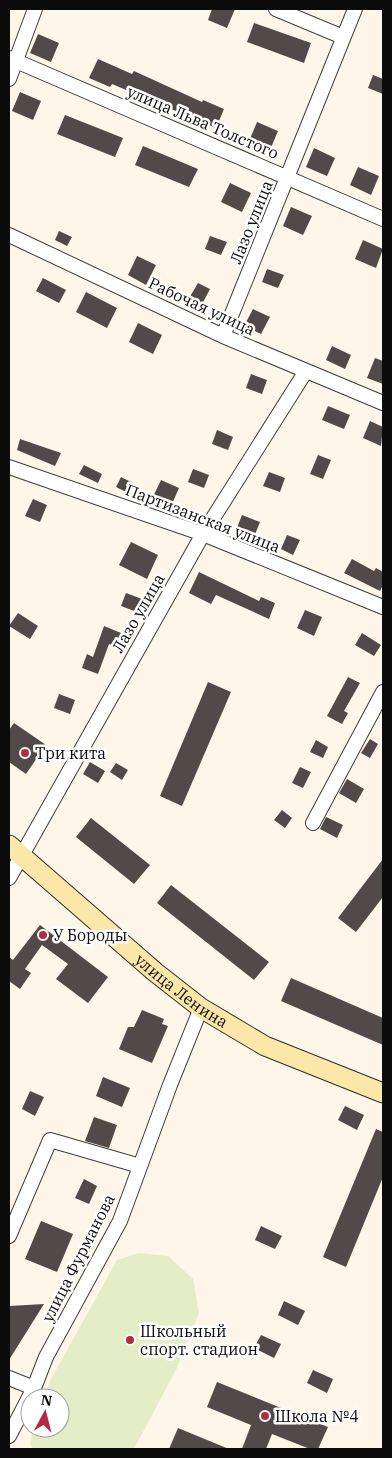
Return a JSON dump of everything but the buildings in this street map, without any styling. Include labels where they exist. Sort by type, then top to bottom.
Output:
[{"type":"main road","name":"улица Ленина","points":[[14,850],[155,972],[201,1008],[265,1046],[383,1093]]},
{"type":"street","points":[[9,79],[12,59],[35,9]]},
{"type":"street","points":[[276,9],[343,37]]},
{"type":"street","name":"Лазо улица","points":[[223,336],[355,9]]},
{"type":"street","name":"улица Льва Толстого","points":[[12,59],[383,219]]},
{"type":"street","name":"Рабочая улица","points":[[9,235],[223,336],[383,403]]},
{"type":"street","name":"Лазо улица","points":[[9,878],[14,850],[203,534],[306,371]]},
{"type":"street","name":"Партизанская улица","points":[[9,467],[203,534],[383,607]]},
{"type":"street","points":[[313,823],[383,692]]},
{"type":"street","name":"улица Фурманова","points":[[34,1388],[46,1357],[120,1221],[170,1085],[201,1008]]},
{"type":"street","points":[[9,1236],[50,1140],[140,1166]]},
{"type":"street","points":[[9,1378],[34,1388]]},
{"type":"street","name":"улица Фурманова","points":[[9,1436],[20,1415]]},
{"type":"green space","name":"Школьный спорт. стадион","points":[[139,1253],[168,1256],[193,1279],[199,1313],[177,1368],[134,1449],[32,1449],[30,1444],[31,1438],[70,1438],[70,1388],[48,1388],[117,1260]]},
{"type":"place","name":"Три кита","points":[[25,753]]},
{"type":"place","name":"У Бороды","points":[[43,935]]},
{"type":"place","name":"Школьный спорт. стадион","points":[[130,1340]]},
{"type":"place","name":"Школа №4","points":[[265,1416]]}]
